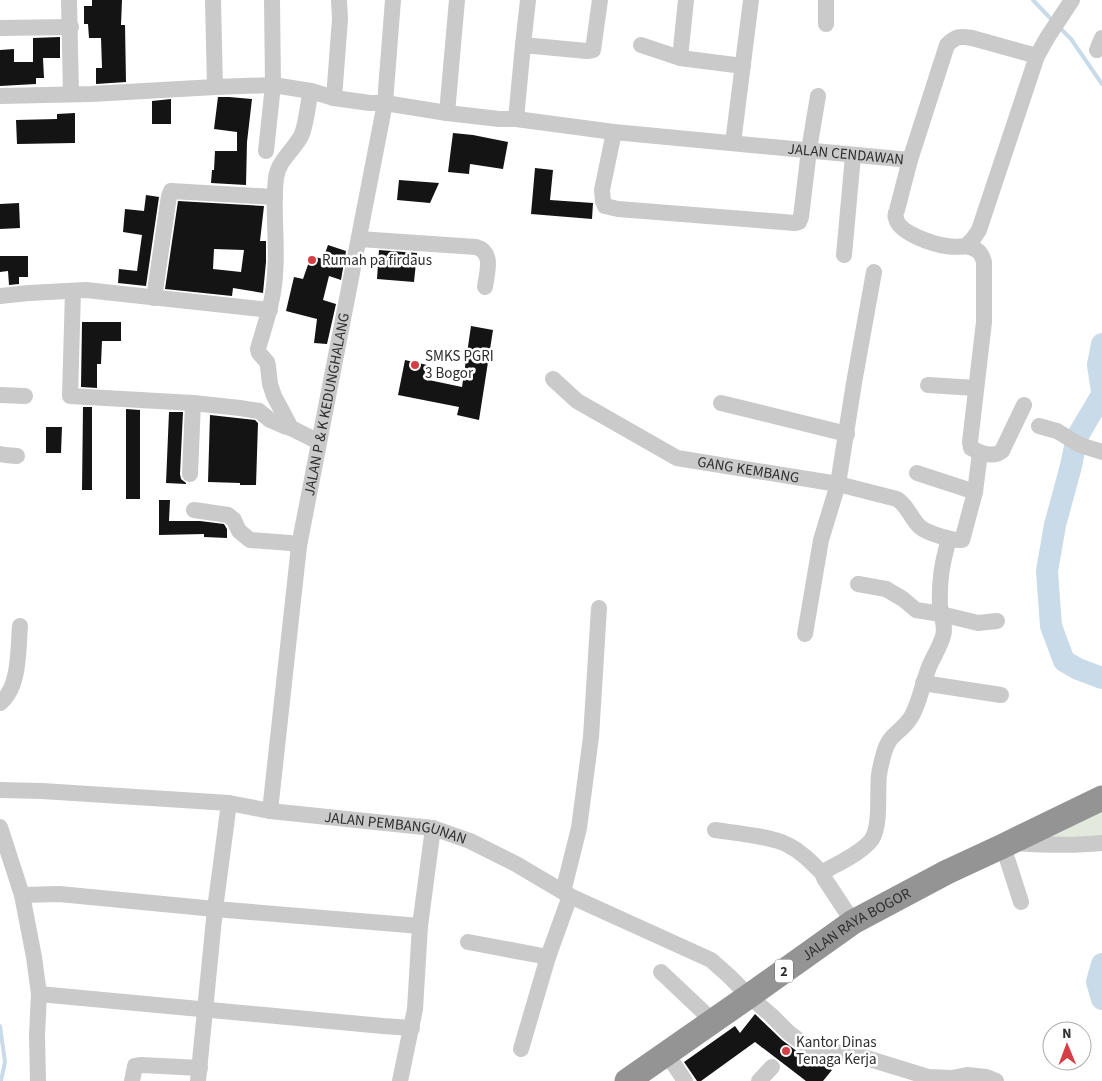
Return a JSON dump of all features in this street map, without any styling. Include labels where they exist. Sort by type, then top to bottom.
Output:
[{"type":"highway","name":"JALAN RAYA BOGOR","points":[[627,1081],[853,922],[946,872],[1102,798]]},
{"type":"street","points":[[69,0],[71,94]]},
{"type":"street","points":[[213,0],[214,87]]},
{"type":"street","points":[[266,151],[273,85],[272,0]]},
{"type":"street","points":[[334,98],[340,19],[339,0]]},
{"type":"street","name":"JALAN P & K KEDUNGHALANG","points":[[270,811],[300,546],[384,103],[393,0]]},
{"type":"street","points":[[447,113],[457,0]]},
{"type":"street","points":[[516,119],[528,0]]},
{"type":"street","points":[[523,45],[593,50],[600,0]]},
{"type":"street","points":[[680,58],[686,0]]},
{"type":"street","points":[[733,142],[751,0]]},
{"type":"street","points":[[826,0],[826,24]]},
{"type":"street","points":[[1024,406],[1002,451],[998,454],[980,453],[971,448],[970,442],[984,322],[984,262],[982,255],[975,249],[966,246],[979,230],[1037,56],[1072,0]]},
{"type":"street","points":[[0,28],[71,27]]},
{"type":"street","points":[[910,160],[947,45],[954,39],[961,36],[972,38],[1037,56]]},
{"type":"street","points":[[641,45],[680,58],[743,66]]},
{"type":"street","name":"JALAN CENDAWAN","points":[[0,96],[273,85],[310,91],[334,98],[384,103],[447,113],[516,119],[614,132],[910,160],[896,210],[897,221],[908,232],[925,240],[945,246],[966,246]]},
{"type":"street","points":[[292,428],[274,396],[267,362],[258,349],[270,310],[276,275],[276,177],[281,163],[302,134],[310,91]]},
{"type":"street","points":[[614,132],[602,185],[605,206],[618,209],[795,224],[799,222],[801,217],[818,96]]},
{"type":"street","points":[[844,255],[854,156]]},
{"type":"street","points":[[154,298],[171,191],[275,197]]},
{"type":"street","points":[[359,240],[476,247],[482,249],[486,252],[488,258],[486,287]]},
{"type":"street","points":[[805,634],[821,540],[838,484],[874,272]]},
{"type":"street","points":[[0,296],[86,290],[270,310]]},
{"type":"street","points":[[73,291],[70,396],[193,403],[259,411],[270,420],[292,428],[320,442]]},
{"type":"street","name":"GANG KEMBANG","points":[[553,379],[577,401],[677,458],[838,484],[897,499],[903,502],[919,526],[949,539]]},
{"type":"street","points":[[928,385],[976,388]]},
{"type":"street","points":[[0,395],[26,396]]},
{"type":"street","points":[[190,474],[193,403]]},
{"type":"street","points":[[721,403],[847,434]]},
{"type":"street","points":[[1039,426],[1057,431],[1080,445],[1102,452]]},
{"type":"street","points":[[824,874],[825,871],[857,852],[872,838],[876,830],[879,774],[887,743],[909,720],[929,666],[944,635],[941,614],[940,576],[942,562],[949,539],[962,540],[975,492],[980,453]]},
{"type":"street","points":[[0,454],[17,456]]},
{"type":"street","points":[[917,473],[975,492]]},
{"type":"street","points":[[194,510],[228,515],[234,520],[239,531],[250,540],[290,543],[300,546]]},
{"type":"street","points":[[858,584],[886,590],[916,610],[978,623],[997,621]]},
{"type":"street","points":[[521,1049],[566,894],[578,828],[590,746],[599,608]]},
{"type":"street","points":[[0,703],[10,691],[14,680],[20,626]]},
{"type":"street","points":[[923,683],[1001,695]]},
{"type":"street","name":"JALAN PEMBANGUNAN","points":[[0,790],[229,803],[270,811],[433,828],[486,848],[566,894],[711,960],[790,1033],[812,1050],[860,1056],[928,1077],[952,1078],[967,1075],[986,1077],[996,1081]]},
{"type":"street","points":[[132,1081],[135,1066],[141,1064],[199,1074],[215,909],[229,803]]},
{"type":"street","points":[[0,827],[22,895],[34,957],[39,994],[37,1036],[38,1081]]},
{"type":"street","points":[[400,1081],[415,1009],[420,926],[433,828]]},
{"type":"street","points":[[715,830],[776,840],[802,854],[824,874],[824,878],[853,922]]},
{"type":"street","points":[[1021,902],[1006,845],[1055,846],[1102,843]]},
{"type":"street","points":[[22,895],[59,894],[420,926]]},
{"type":"street","points":[[468,942],[548,958]]},
{"type":"street","points":[[661,972],[713,1021]]},
{"type":"street","points":[[39,994],[412,1028]]},
{"type":"street","points":[[666,1054],[685,1081]]},
{"type":"street","points":[[759,1081],[772,1067]]},
{"type":"shaded area","points":[[1102,802],[1102,838],[1017,842]]},
{"type":"building","points":[[92,0],[122,0],[121,25],[125,25],[126,82],[96,84],[96,68],[102,68],[101,38],[89,38],[88,24],[84,24],[84,6],[92,6]]},
{"type":"building","points":[[60,37],[60,58],[43,58],[44,78],[36,78],[36,84],[0,86],[0,50],[14,49],[14,62],[33,62],[33,38]]},
{"type":"building","points":[[218,97],[252,99],[247,142],[246,185],[211,183],[215,151],[237,151],[237,132],[214,129]]},
{"type":"building","points":[[171,99],[171,124],[152,124],[152,101]]},
{"type":"building","points":[[75,113],[75,143],[17,144],[16,120],[57,119],[57,114]]},
{"type":"building","points":[[453,133],[508,142],[503,169],[470,164],[469,174],[448,172]]},
{"type":"building","points":[[535,168],[553,170],[550,200],[593,203],[592,219],[531,214]]},
{"type":"building","points":[[399,180],[439,183],[430,203],[397,200]]},
{"type":"building","points":[[146,195],[159,197],[146,286],[118,283],[119,269],[137,271],[142,235],[123,232],[125,209],[144,211]]},
{"type":"building","points":[[178,201],[264,206],[260,241],[266,241],[263,293],[233,288],[232,296],[165,289]],"holes":[[[214,249],[244,250],[241,272],[213,269]]]},
{"type":"building","points":[[19,203],[20,228],[0,229],[0,204]]},
{"type":"building","points":[[328,245],[346,251],[341,280],[329,276],[323,300],[336,304],[327,344],[314,343],[317,319],[286,311],[294,277],[303,279],[311,256],[323,259]]},
{"type":"building","points":[[379,250],[417,253],[414,282],[377,279]]},
{"type":"building","points":[[0,256],[28,256],[28,277],[19,277],[19,284],[9,285],[8,271],[0,272]]},
{"type":"building","points":[[82,322],[121,322],[121,341],[102,341],[101,364],[97,364],[97,388],[81,387]]},
{"type":"building","points":[[471,326],[493,330],[479,420],[457,415],[459,407],[398,395],[405,360],[427,365],[424,379],[462,387]]},
{"type":"building","points":[[83,407],[92,407],[92,490],[82,490]]},
{"type":"building","points":[[126,409],[140,410],[140,499],[126,499]]},
{"type":"building","points":[[169,412],[183,412],[180,474],[181,479],[186,484],[166,483]]},
{"type":"building","points":[[210,415],[255,420],[258,423],[256,485],[208,482]]},
{"type":"building","points":[[46,427],[62,427],[61,453],[46,453]]},
{"type":"building","points":[[159,500],[170,500],[169,521],[200,521],[224,524],[227,529],[227,538],[204,537],[204,534],[159,535]]},
{"type":"building","points":[[755,1014],[782,1040],[806,1058],[820,1061],[832,1070],[823,1081],[806,1081],[755,1042],[701,1081],[697,1081],[684,1062],[735,1026],[740,1033]]},
{"type":"waterway","points":[[1033,0],[1053,21]]},
{"type":"waterway","points":[[1060,28],[1071,39],[1102,84]]},
{"type":"waterway","points":[[1102,344],[1098,365],[1102,392]]},
{"type":"waterway","points":[[1102,395],[1077,437],[1055,525],[1047,571],[1051,626],[1064,661],[1078,669],[1102,678]]},
{"type":"waterway","points":[[1102,964],[1097,982],[1102,999]]},
{"type":"waterway","points":[[0,1026],[5,1062],[1,1081]]},
{"type":"place","name":"Rumah pa firdaus","points":[[312,260]]},
{"type":"place","name":"SMKS PGRI 3 Bogor","points":[[415,365]]},
{"type":"place","name":"Kantor Dinas Tenaga Kerja","points":[[786,1051]]}]
